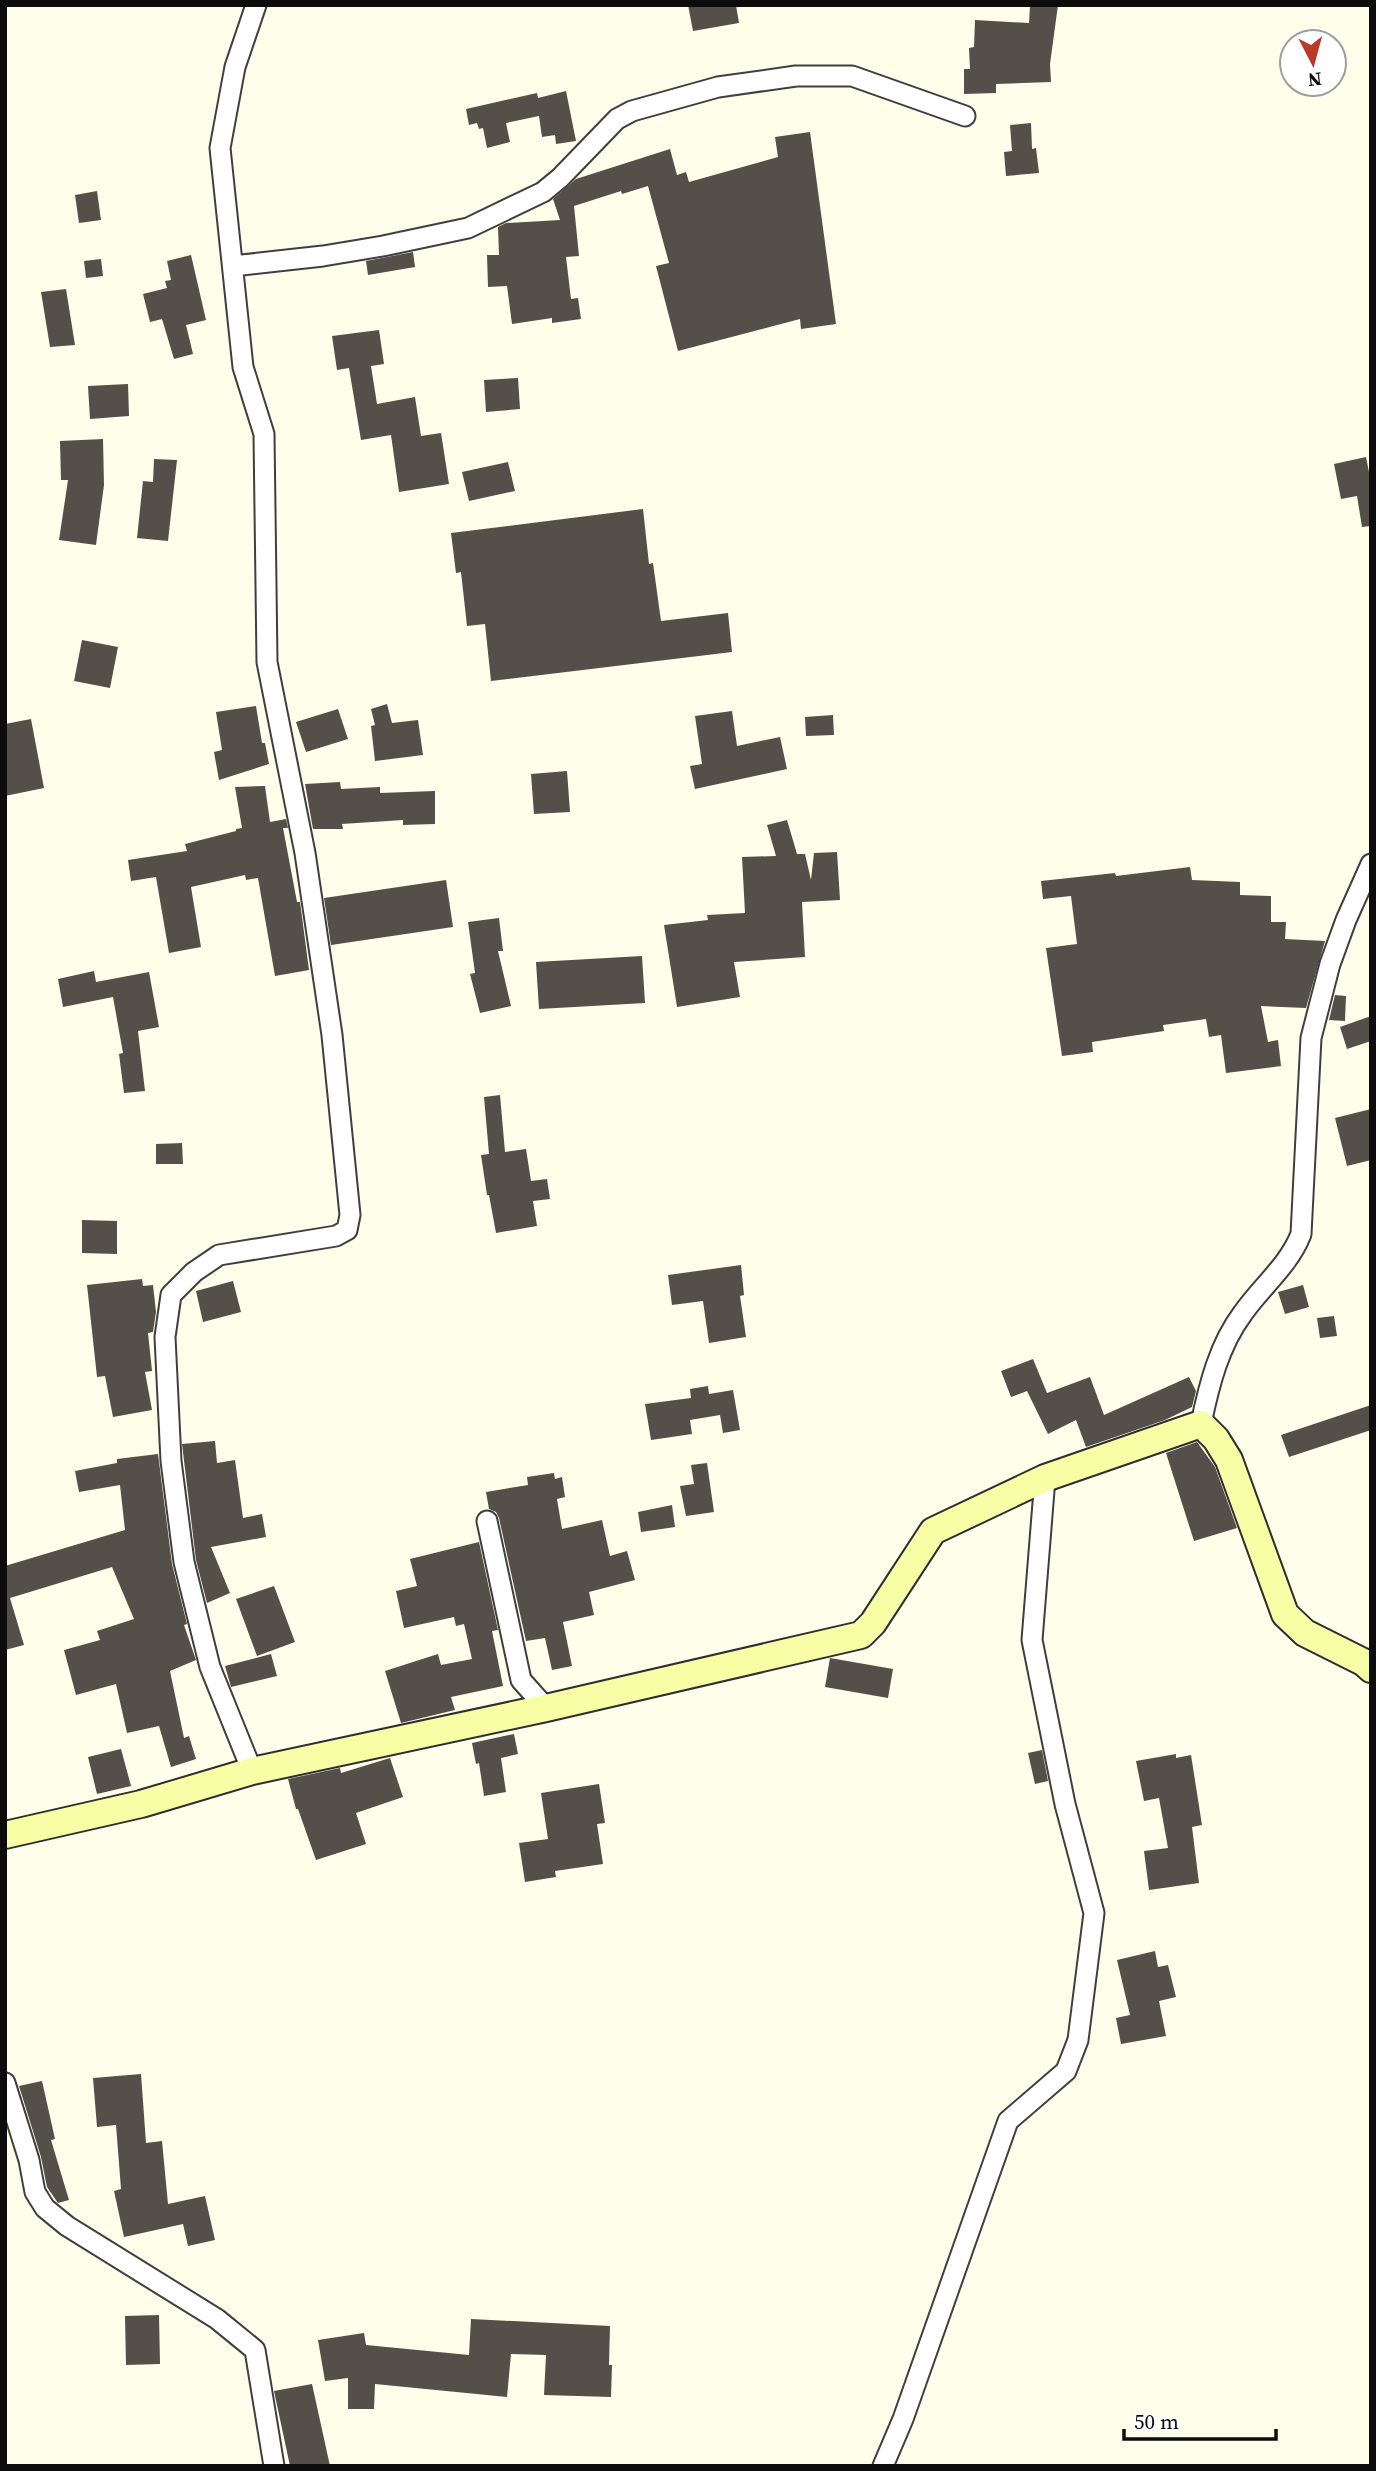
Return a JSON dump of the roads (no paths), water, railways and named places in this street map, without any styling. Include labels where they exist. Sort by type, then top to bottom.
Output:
[{"type":"street","points":[[252,1771],[210,1667],[184,1562],[171,1461],[165,1337],[171,1295],[194,1272],[219,1255],[336,1236],[347,1230],[350,1215],[332,1035],[305,853],[267,662],[264,434],[243,367],[220,148],[235,67],[256,5]]},
{"type":"street","points":[[233,266],[383,246],[468,228],[543,192],[561,178],[617,119],[632,111],[718,87],[796,76],[852,76],[965,116]]},
{"type":"street","points":[[1201,1424],[1215,1366],[1241,1315],[1294,1250],[1301,1234],[1311,1038],[1330,964],[1371,864]]},
{"type":"street","points":[[5,1835],[141,1804],[252,1771],[546,1709],[861,1635],[873,1623],[933,1531],[1045,1478],[1201,1424]]},
{"type":"street","points":[[1201,1424],[1216,1439],[1228,1460],[1285,1614],[1305,1633],[1363,1662],[1371,1669]]},
{"type":"street","points":[[883,2466],[904,2419],[1008,2121],[1066,2071],[1078,2040],[1094,1913],[1065,1804],[1032,1640],[1045,1478]]},
{"type":"street","points":[[487,1521],[521,1680],[546,1709]]},
{"type":"street","points":[[5,2083],[29,2160],[35,2192],[45,2208],[67,2227],[217,2319],[255,2350],[274,2466]]}]
